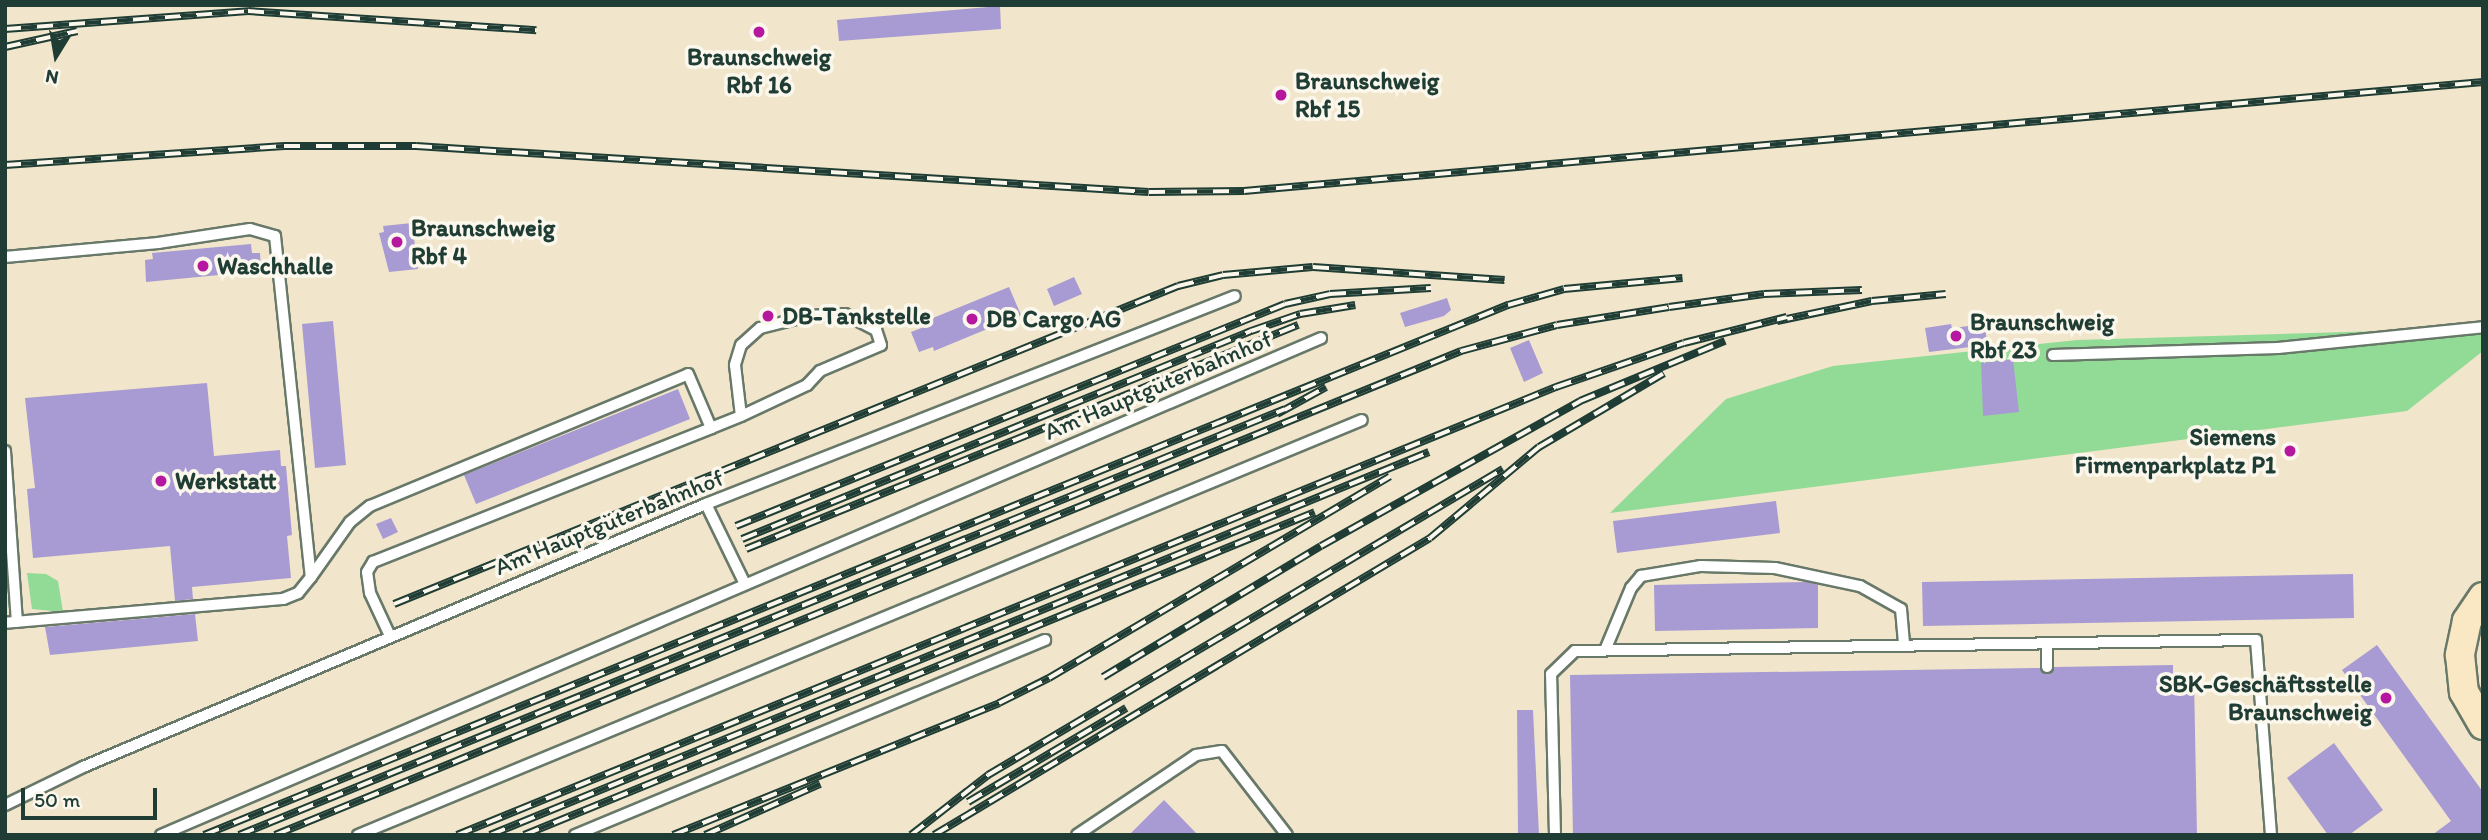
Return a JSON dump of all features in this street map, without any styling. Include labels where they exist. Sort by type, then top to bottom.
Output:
[{"type":"street","points":[[2483,597],[2467,621],[2460,655],[2464,692],[2483,725]]},
{"type":"lane","points":[[5,257],[250,229],[275,236],[311,577]]},
{"type":"lane","name":"Am Hauptgüterbahnhof","points":[[5,805],[390,636],[706,504],[1235,296]]},
{"type":"lane","points":[[390,636],[369,593],[367,572],[373,562],[741,416],[807,385],[820,371],[881,345],[876,330],[845,314],[807,316],[760,328],[741,345],[735,365],[741,416]]},
{"type":"lane","points":[[2053,355],[2278,348],[2483,327]]},
{"type":"lane","name":"Am Hauptgüterbahnhof","points":[[161,835],[1321,338]]},
{"type":"lane","points":[[5,623],[286,598],[311,577],[351,522],[370,506],[688,374],[711,428]]},
{"type":"lane","points":[[358,835],[1362,419]]},
{"type":"lane","points":[[5,450],[17,622]]},
{"type":"lane","points":[[706,504],[745,584]]},
{"type":"lane","points":[[1606,648],[1631,588],[1641,576],[1701,566],[1775,568],[1860,586],[1901,609],[1904,645]]},
{"type":"lane","points":[[575,835],[1045,640]]},
{"type":"lane","points":[[1555,835],[1551,674],[1575,651],[1606,648],[2256,640],[2271,835]]},
{"type":"lane","points":[[2047,644],[2047,667]]},
{"type":"lane","points":[[1077,835],[1196,755],[1222,751],[1287,835]]},
{"type":"green space","points":[[2483,328],[2483,351],[2407,411],[1610,513],[1726,399],[1833,366],[2077,340]]},
{"type":"green space","points":[[27,573],[46,574],[58,581],[63,612],[32,609]]},
{"type":"building","points":[[1000,6],[1001,29],[839,41],[837,20]]},
{"type":"building","name":"Braunschweig Rbf 4","points":[[412,223],[418,269],[389,272],[379,233],[384,232],[383,226]]},
{"type":"building","name":"Waschhalle","points":[[251,244],[252,253],[260,253],[261,271],[146,282],[145,260],[153,259],[152,253]]},
{"type":"building","points":[[1074,277],[1082,294],[1054,306],[1047,289]]},
{"type":"building","name":"DB Cargo AG","points":[[1009,287],[1021,315],[934,351],[933,347],[919,352],[911,332],[924,327],[923,322]]},
{"type":"building","points":[[1447,298],[1451,310],[1444,316],[1405,327],[1400,313]]},
{"type":"building","points":[[333,321],[346,465],[315,468],[302,324]]},
{"type":"building","name":"Braunschweig Rbf 23","points":[[1951,324],[1952,328],[1985,324],[1987,345],[1929,352],[1925,328]]},
{"type":"building","points":[[1529,340],[1543,373],[1524,382],[1510,348]]},
{"type":"building","points":[[2013,359],[2019,412],[1983,416],[1981,363]]},
{"type":"building","name":"Werkstatt","points":[[207,383],[214,456],[280,450],[281,466],[286,466],[292,535],[287,536],[291,578],[192,587],[193,599],[175,601],[170,546],[33,558],[27,489],[35,488],[25,398]]},
{"type":"building","points":[[678,389],[690,419],[476,504],[464,475]]},
{"type":"building","points":[[1776,501],[1780,533],[1617,553],[1613,521]]},
{"type":"building","points":[[391,518],[398,532],[383,539],[376,524]]},
{"type":"building","points":[[2353,574],[2354,618],[1923,626],[1922,582]]},
{"type":"building","points":[[1807,582],[1818,585],[1818,628],[1655,631],[1654,585]]},
{"type":"building","points":[[195,614],[198,641],[50,655],[45,627]]},
{"type":"building","points":[[2377,645],[2483,792],[2483,835],[2432,835],[2451,821],[2342,670]]},
{"type":"building","points":[[2173,665],[2173,680],[2194,679],[2197,835],[1573,835],[1570,675],[2040,668],[2048,674],[2054,667]]},
{"type":"building","points":[[1517,710],[1533,710],[1539,835],[1518,835]]},
{"type":"building","points":[[2334,743],[2383,810],[2349,835],[2328,835],[2287,778]]},
{"type":"building","points":[[1164,800],[1198,835],[1129,835]]},
{"type":"railway","points":[[5,29],[248,11],[536,30]]},
{"type":"railway","points":[[5,47],[77,31]]},
{"type":"railway","points":[[5,165],[284,146],[416,146],[1149,192],[1244,191],[2483,82]]},
{"type":"railway","points":[[394,604],[1178,286],[1223,275],[1313,267],[1505,280]]},
{"type":"railway","points":[[204,835],[1508,305],[1564,289],[1682,278]]},
{"type":"railway","points":[[736,526],[1285,304],[1330,294],[1431,288]]},
{"type":"railway","points":[[275,835],[1461,351],[1557,325],[1669,307],[1764,294],[1862,290]]},
{"type":"railway","points":[[1777,321],[1872,301],[1946,294]]},
{"type":"railway","points":[[742,539],[1251,331],[1300,314],[1355,305]]},
{"type":"railway","points":[[457,835],[1556,387],[1684,343],[1787,317]]},
{"type":"railway","points":[[746,549],[1298,325]]},
{"type":"railway","points":[[1103,677],[1321,546],[1580,401],[1725,341]]},
{"type":"railway","points":[[934,835],[1430,538],[1539,447],[1664,373]]},
{"type":"railway","points":[[1277,414],[1326,387]]},
{"type":"railway","points":[[239,835],[1285,409]]},
{"type":"railway","points":[[490,835],[1429,452]]},
{"type":"railway","points":[[911,835],[988,775],[1503,469]]},
{"type":"railway","points":[[673,835],[999,703],[1049,678],[1390,476]]},
{"type":"railway","points":[[524,835],[1315,512]]},
{"type":"railway","points":[[968,802],[1126,708]]},
{"type":"railway","points":[[705,835],[820,784]]},
{"type":"place","name":"Braunschweig Rbf 16","points":[[759,32]]},
{"type":"place","name":"Braunschweig Rbf 15","points":[[1281,95]]},
{"type":"place","name":"Braunschweig Rbf 4","points":[[397,242]]},
{"type":"place","name":"Waschhalle","points":[[203,266]]},
{"type":"place","name":"DB-Tankstelle","points":[[768,316]]},
{"type":"place","name":"DB Cargo AG","points":[[972,319]]},
{"type":"place","name":"Braunschweig Rbf 23","points":[[1956,336]]},
{"type":"place","name":"Siemens Firmenparkplatz P1","points":[[2290,451]]},
{"type":"place","name":"Werkstatt","points":[[161,481]]},
{"type":"place","name":"SBK-Geschäftsstelle Braunschweig","points":[[2386,698]]}]
